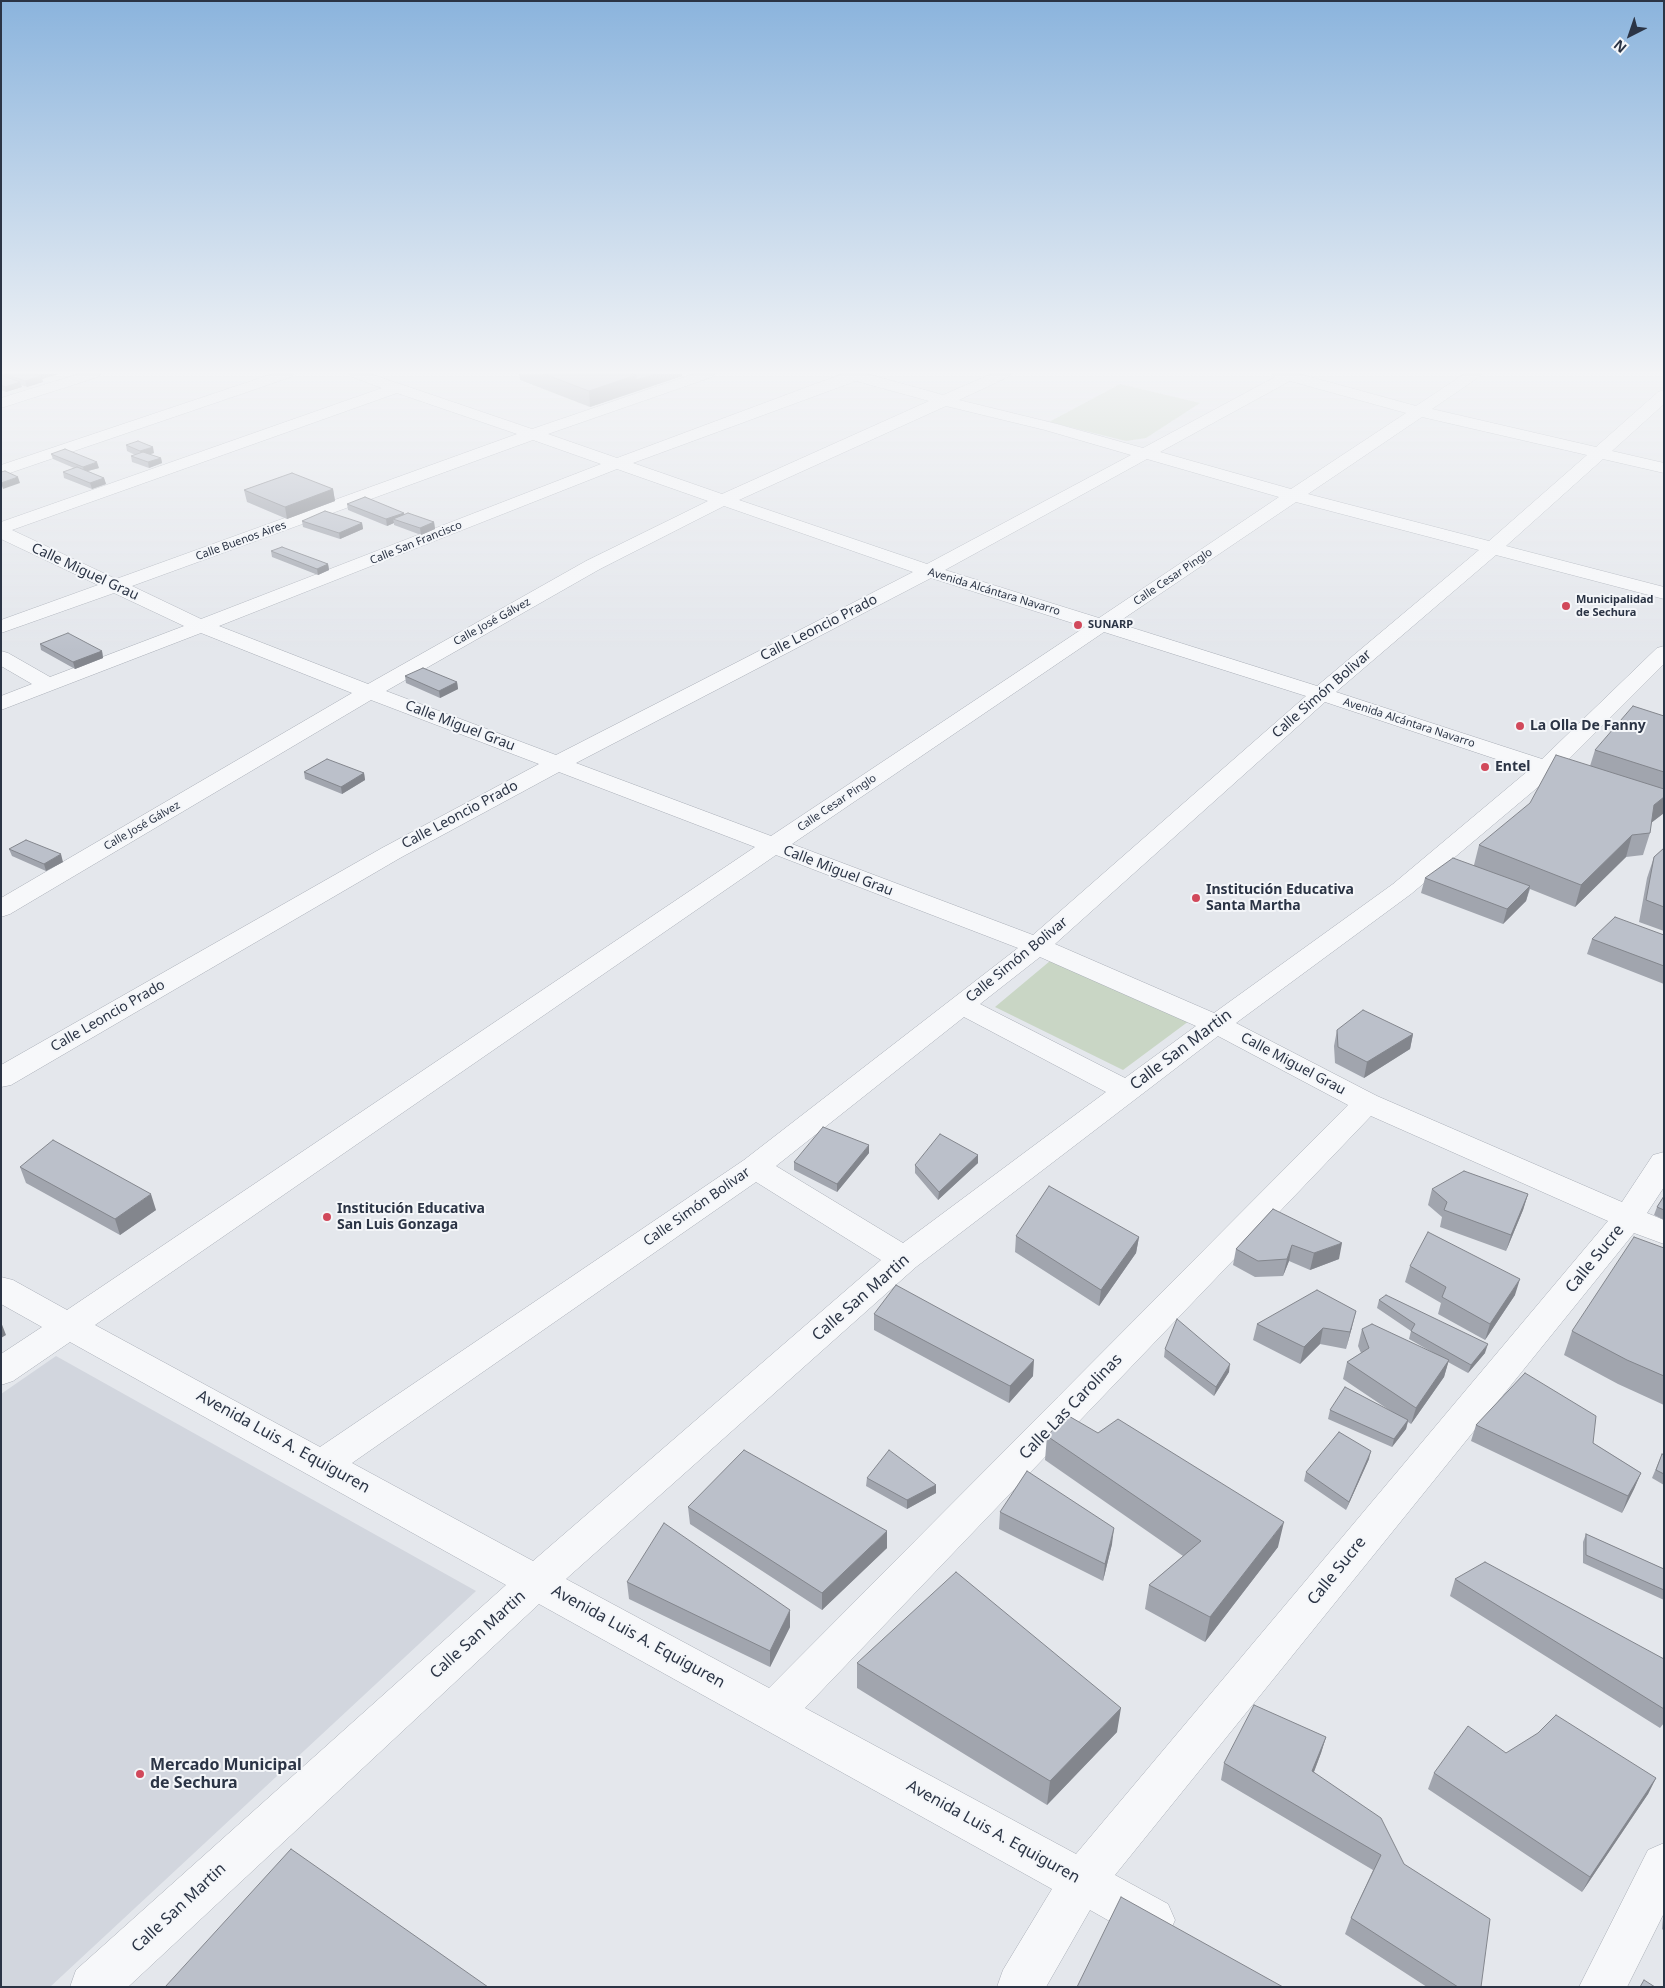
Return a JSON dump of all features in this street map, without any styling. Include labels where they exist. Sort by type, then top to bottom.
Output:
[{"type":"street","points":[[1,471],[13,467]]},
{"type":"street","points":[[1,528],[174,467]]},
{"type":"street","name":"Calle Buenos Aires","points":[[1,627],[443,467]]},
{"type":"street","name":"Calle San Francisco","points":[[1,704],[203,627],[608,467]]},
{"type":"street","name":"Avenida Alcántara Navarro","points":[[629,467],[929,572],[1321,694],[1582,780]]},
{"type":"street","name":"Calle José Gálvez","points":[[1,908],[433,654],[593,565],[722,500],[795,467]]},
{"type":"street","name":"Calle Leoncio Prado","points":[[1,1078],[391,852],[558,763],[929,572],[1124,467]]},
{"type":"street","points":[[1189,467],[1664,593]]},
{"type":"street","name":"Calle Cesar Pinglo","points":[[1,1372],[773,846],[1338,467]]},
{"type":"street","name":"Calle Simón Bolivar","points":[[323,1464],[755,1167],[1037,946],[1321,694],[1494,547],[1584,467]]},
{"type":"street","name":"Calle Miguel Grau","points":[[1,532],[203,627],[1037,946],[1216,1024],[1367,1102],[1664,1233]]},
{"type":"street","name":"Calle San Martin","points":[[93,1987],[537,1582],[904,1259],[1216,1024],[1402,889],[1546,768],[1664,652]]},
{"type":"street","points":[[1,657],[48,685]]},
{"type":"street","points":[[961,1006],[1127,1092]]},
{"type":"street","name":"Calle Las Carolinas","points":[[774,1711],[1367,1102]]},
{"type":"street","name":"Calle Sucre","points":[[1020,1987],[1082,1881],[1628,1218],[1664,1162]]},
{"type":"street","points":[[755,1167],[904,1259]]},
{"type":"street","name":"Avenida Luis A. Equiguren","points":[[1,1289],[1187,1939]]},
{"type":"street","points":[[1602,1987],[1664,1865]]},
{"type":"shaded area","name":"Mercado Municipal de Sechura","points":[[56,1356],[476,1591],[50,1987],[1,1987],[1,1394]]},
{"type":"green space","points":[[1050,961],[1189,1021],[1123,1070],[995,1007]]},
{"type":"building","points":[[77,467],[104,478],[90,483],[63,472]]},
{"type":"building","points":[[5,471],[18,477],[1,483],[1,472]]},
{"type":"building","points":[[292,473],[333,489],[285,507],[244,490]]},
{"type":"building","points":[[365,497],[404,513],[386,519],[347,504]]},
{"type":"building","points":[[325,511],[362,523],[339,533],[302,521]]},
{"type":"building","points":[[408,513],[434,522],[420,528],[393,519]]},
{"type":"building","points":[[282,547],[328,564],[317,569],[271,551]]},
{"type":"building","points":[[68,633],[102,651],[73,662],[40,644]]},
{"type":"building","points":[[423,668],[457,682],[439,691],[405,676]]},
{"type":"building","points":[[1633,706],[1664,716],[1664,772],[1595,750]]},
{"type":"building","points":[[1556,755],[1664,789],[1664,797],[1654,805],[1650,833],[1632,835],[1581,885],[1479,845],[1530,803]]},
{"type":"building","points":[[327,759],[364,773],[341,787],[304,772]]},
{"type":"building","points":[[26,840],[61,854],[44,864],[9,849]]},
{"type":"building","points":[[1664,848],[1664,907],[1646,900],[1654,857]]},
{"type":"building","points":[[1453,858],[1530,886],[1507,909],[1425,878]]},
{"type":"building","points":[[1615,917],[1664,935],[1664,966],[1592,939]]},
{"type":"building","points":[[1363,1010],[1413,1034],[1367,1062],[1338,1047],[1337,1030]]},
{"type":"building","points":[[823,1127],[869,1145],[837,1184],[794,1162]]},
{"type":"building","points":[[940,1134],[978,1155],[939,1192],[915,1165]]},
{"type":"building","points":[[53,1140],[151,1194],[115,1219],[20,1167]]},
{"type":"building","points":[[1464,1171],[1528,1194],[1511,1235],[1444,1210],[1447,1202],[1432,1189]]},
{"type":"building","points":[[1049,1186],[1139,1237],[1101,1290],[1016,1236]]},
{"type":"building","points":[[1664,1196],[1664,1210],[1657,1207]]},
{"type":"building","points":[[1273,1209],[1342,1243],[1314,1253],[1292,1245],[1287,1259],[1258,1261],[1236,1249]]},
{"type":"building","points":[[1428,1232],[1520,1279],[1490,1324],[1442,1297],[1446,1287],[1410,1266]]},
{"type":"building","points":[[1634,1237],[1664,1248],[1664,1376],[1627,1360],[1572,1331]]},
{"type":"building","points":[[896,1285],[1034,1360],[1010,1386],[874,1314]]},
{"type":"building","points":[[1317,1290],[1356,1311],[1350,1332],[1323,1328],[1304,1347],[1257,1324]]},
{"type":"building","points":[[1386,1295],[1488,1344],[1471,1365],[1411,1331],[1415,1324],[1379,1300]]},
{"type":"building","points":[[1177,1319],[1230,1364],[1216,1387],[1165,1349]]},
{"type":"building","points":[[1372,1324],[1449,1360],[1416,1408],[1347,1362],[1369,1348],[1362,1329]]},
{"type":"building","points":[[1525,1373],[1596,1416],[1593,1443],[1641,1473],[1628,1496],[1476,1425]]},
{"type":"building","points":[[1345,1387],[1408,1420],[1394,1439],[1330,1410]]},
{"type":"building","points":[[1067,1415],[1098,1433],[1118,1419],[1284,1522],[1210,1617],[1149,1585],[1201,1541],[1047,1436]]},
{"type":"building","points":[[1339,1432],[1371,1451],[1349,1502],[1306,1472]]},
{"type":"building","points":[[744,1450],[887,1531],[822,1593],[688,1507]]},
{"type":"building","points":[[889,1450],[936,1485],[907,1500],[867,1478]]},
{"type":"building","points":[[1662,1454],[1664,1455],[1664,1474],[1656,1470]]},
{"type":"building","points":[[1027,1471],[1114,1528],[1105,1564],[1000,1512]]},
{"type":"building","points":[[664,1523],[790,1610],[770,1651],[627,1582]]},
{"type":"building","points":[[1586,1534],[1664,1569],[1664,1590],[1586,1555]]},
{"type":"building","points":[[1485,1562],[1664,1659],[1664,1709],[1455,1579]]},
{"type":"building","points":[[956,1572],[1121,1708],[1050,1781],[857,1663]]},
{"type":"building","points":[[1254,1705],[1326,1737],[1312,1771],[1381,1818],[1404,1864],[1490,1919],[1481,1987],[1458,1987],[1351,1918],[1381,1855],[1224,1763]]},
{"type":"building","points":[[1556,1715],[1656,1778],[1590,1877],[1434,1773],[1468,1726],[1506,1753],[1538,1733]]},
{"type":"building","points":[[291,1849],[488,1987],[165,1987]]},
{"type":"building","points":[[1121,1897],[1283,1987],[1077,1987]]},
{"type":"building","points":[[1644,1980],[1655,1987],[1640,1987]]},
{"type":"place","name":"Municipalidad de Sechura","points":[[1566,606]]},
{"type":"place","name":"SUNARP","points":[[1078,625]]},
{"type":"place","name":"La Olla De Fanny","points":[[1520,726]]},
{"type":"place","name":"Entel","points":[[1485,767]]},
{"type":"place","name":"Institución Educativa Santa Martha","points":[[1196,898]]},
{"type":"place","name":"Institución Educativa San Luis Gonzaga","points":[[327,1217]]},
{"type":"place","name":"Mercado Municipal de Sechura","points":[[140,1774]]}]
